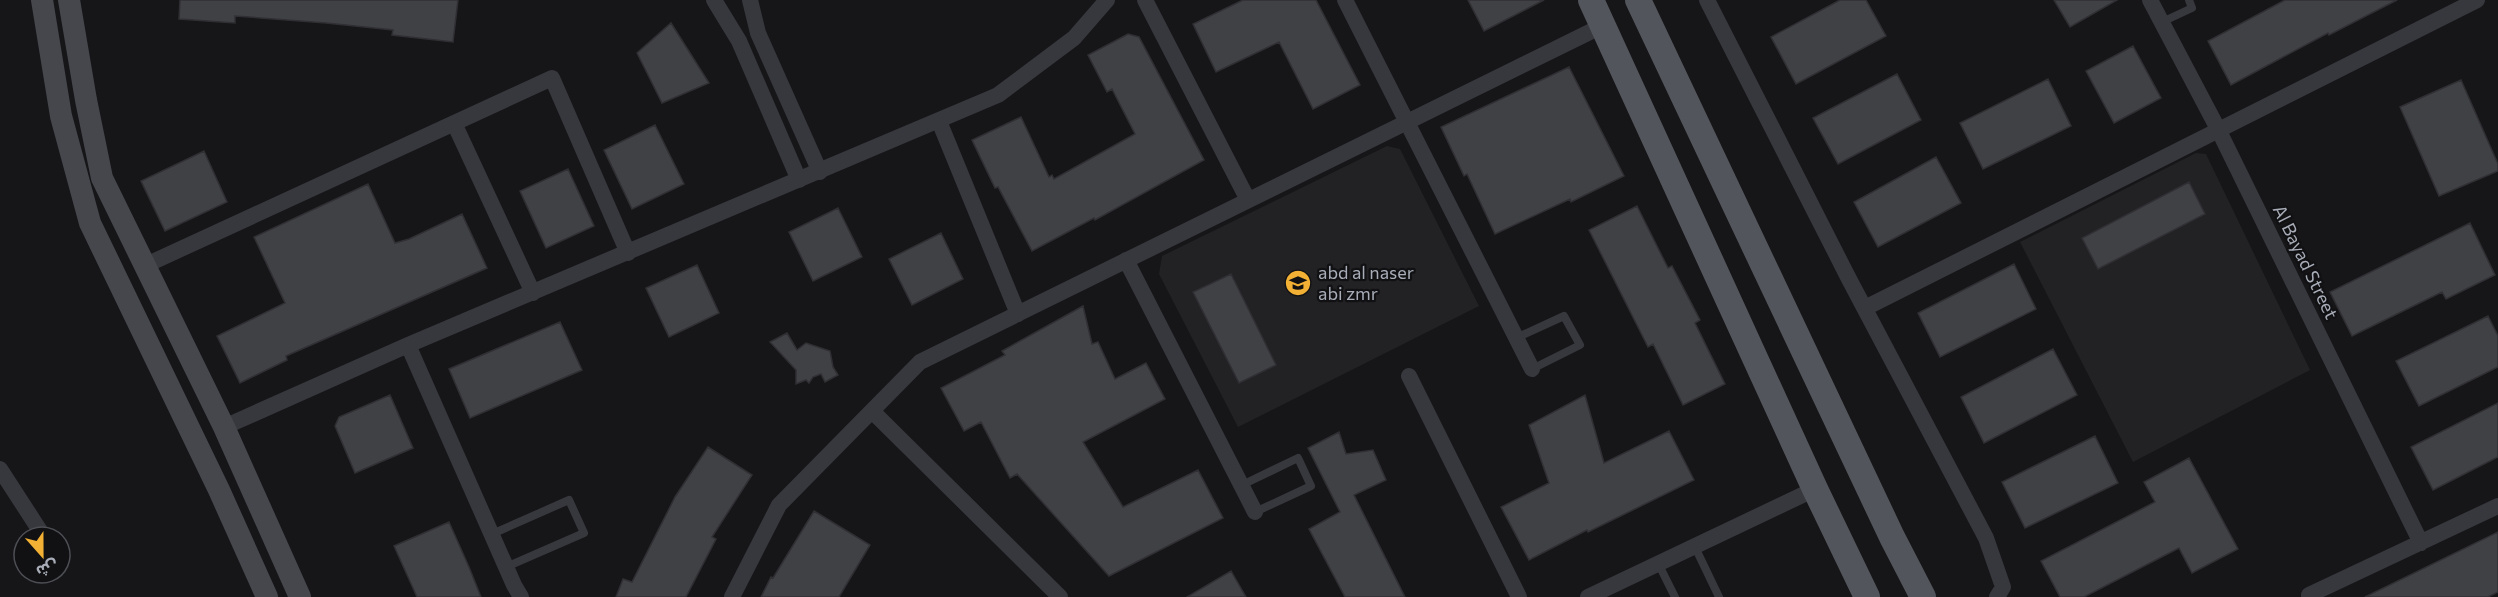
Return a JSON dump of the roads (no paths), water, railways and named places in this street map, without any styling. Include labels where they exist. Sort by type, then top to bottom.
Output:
[{"type":"main road","points":[[42,0],[61,116],[90,223],[219,490],[267,597]]},
{"type":"main road","points":[[69,0],[102,178],[224,427],[300,597]]},
{"type":"main road","points":[[1591,0],[1815,489],[1867,597]]},
{"type":"main road","points":[[1638,0],[1892,537],[1923,597]]},
{"type":"street","points":[[714,0],[739,41],[799,180]]},
{"type":"street","points":[[750,0],[758,33],[820,172]]},
{"type":"street","points":[[224,427],[408,345],[998,95],[1074,38],[1107,0]]},
{"type":"street","points":[[1144,0],[1248,200]]},
{"type":"street","points":[[1345,0],[1532,369]]},
{"type":"street","points":[[1707,0],[1986,538],[2003,587],[1996,597]]},
{"type":"street","name":"Al Bayad Street","points":[[2150,0],[2218,129],[2421,543]]},
{"type":"street","points":[[1865,308],[2477,0]]},
{"type":"street","points":[[732,597],[779,506],[920,362],[1604,25]]},
{"type":"street","points":[[146,265],[552,78],[628,253]]},
{"type":"street","points":[[939,121],[1018,314]]},
{"type":"street","points":[[454,123],[533,293]]},
{"type":"street","points":[[1126,260],[1255,512]]},
{"type":"street","points":[[408,345],[521,597]]},
{"type":"street","points":[[1409,376],[1519,597]]},
{"type":"street","points":[[872,411],[1060,597]]},
{"type":"street","points":[[0,469],[36,525]]},
{"type":"street","points":[[1588,597],[1815,489]]},
{"type":"street","points":[[2309,595],[2498,507]]},
{"type":"lane","points":[[2162,22],[2192,8],[2188,0]]},
{"type":"lane","points":[[1516,338],[1564,316],[1580,345],[1532,369]]},
{"type":"lane","points":[[1242,485],[1298,459],[1311,486],[1255,512]]},
{"type":"lane","points":[[492,534],[569,500],[584,533],[506,567]]},
{"type":"lane","points":[[1695,546],[1719,597]]},
{"type":"lane","points":[[1658,564],[1675,597]]},
{"type":"place","name":"abd al naser abi zmr","points":[[1298,283]]}]
